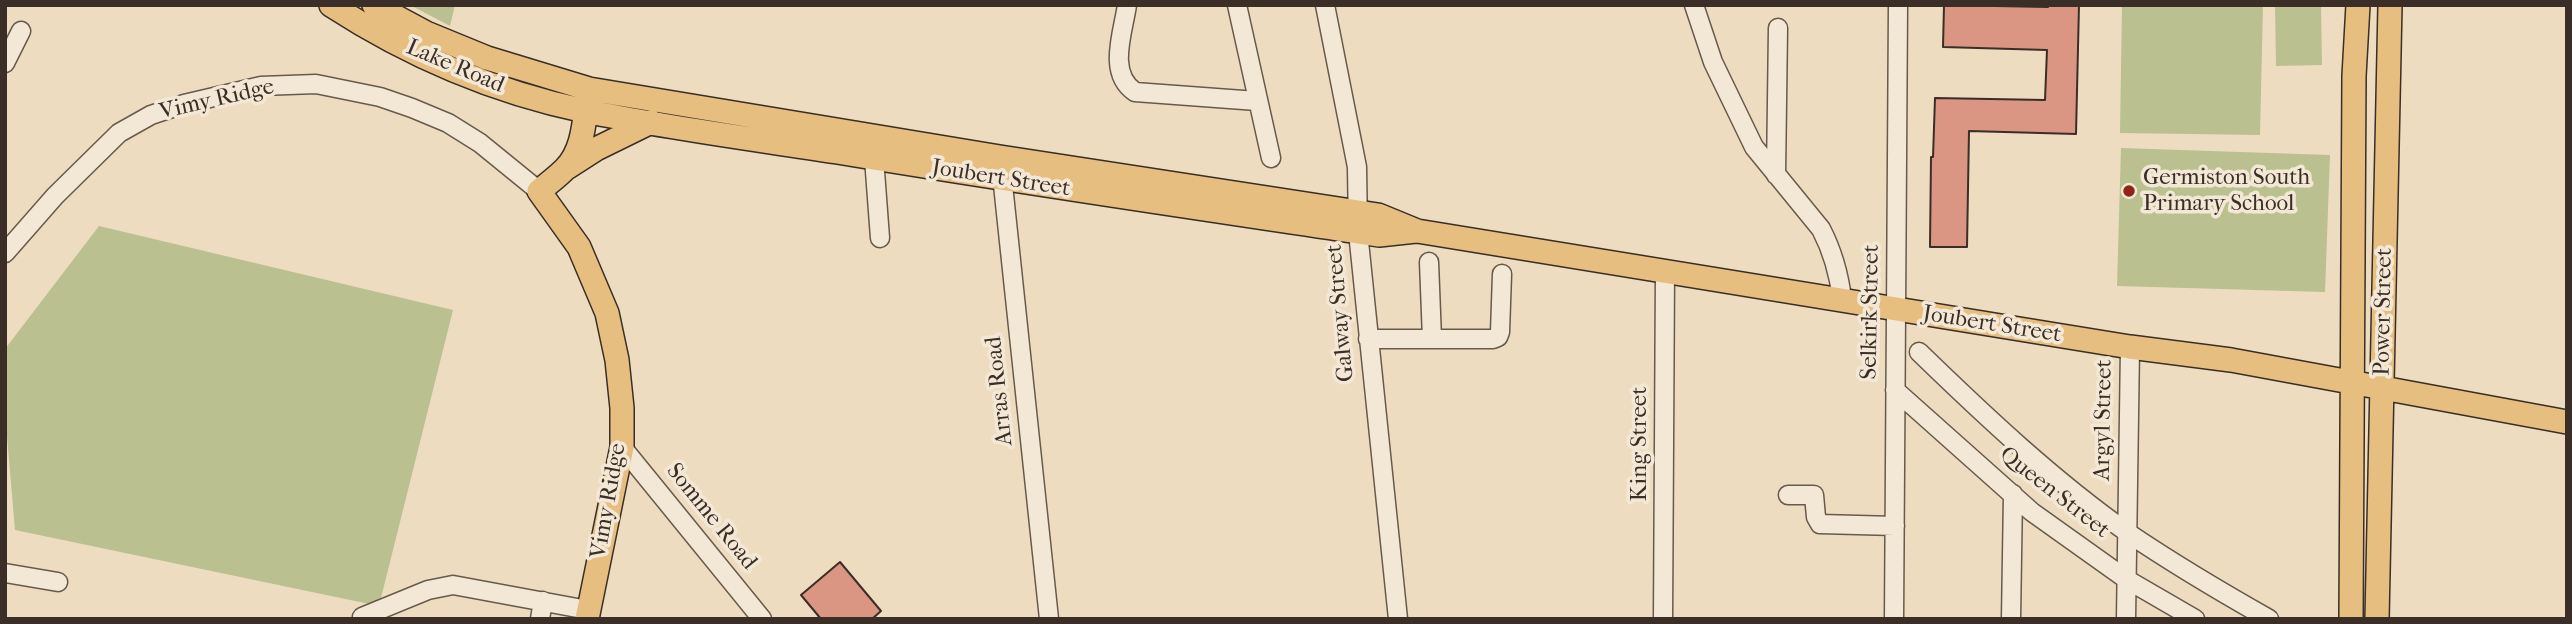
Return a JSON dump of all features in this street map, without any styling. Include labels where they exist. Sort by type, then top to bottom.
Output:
[{"type":"main road","name":"Lake Road","points":[[331,5],[381,35],[455,71],[495,86],[587,100]]},
{"type":"main road","name":"Lake Road","points":[[374,5],[426,33],[587,100]]},
{"type":"main road","name":"Power Street","points":[[2351,619],[2354,76],[2358,5]]},
{"type":"main road","name":"Power Street","points":[[2377,619],[2390,5]]},
{"type":"main road","name":"Joubert Street","points":[[587,100],[651,122],[874,158],[1001,168]]},
{"type":"main road","name":"Joubert Street","points":[[587,100],[1001,168],[1358,222],[1378,215],[1417,231],[1896,310],[2231,360],[2567,422]]},
{"type":"main road","points":[[566,168],[575,156],[581,139],[587,100]]},
{"type":"main road","points":[[540,191],[566,168],[596,149],[651,122]]},
{"type":"main road","name":"Vimy Ridge","points":[[540,191],[579,247],[607,313],[617,360],[622,408],[622,447],[587,615]]},
{"type":"street","points":[[1127,5],[1118,61],[1120,76],[1128,87],[1135,92],[1257,101]]},
{"type":"street","points":[[1237,5],[1270,158]]},
{"type":"street","name":"Galway Street","points":[[1325,5],[1357,167],[1358,222],[1368,338],[1398,619]]},
{"type":"street","points":[[1694,5],[1713,62],[1754,147],[1825,236],[1835,260],[1842,299]]},
{"type":"street","name":"Selkirk Street","points":[[1894,619],[1898,5]]},
{"type":"street","points":[[1776,175],[1778,28]]},
{"type":"street","points":[[5,63],[22,31]]},
{"type":"street","name":"Vimy Ridge","points":[[5,253],[55,196],[119,133],[151,115],[261,86],[316,84],[370,94],[412,108],[448,123],[480,143],[540,191]]},
{"type":"street","points":[[874,158],[880,238]]},
{"type":"street","name":"Arras Road","points":[[1001,168],[1049,619]]},
{"type":"street","points":[[1429,262],[1432,338]]},
{"type":"street","name":"King Street","points":[[1663,619],[1665,270]]},
{"type":"street","points":[[1368,338],[1498,337],[1502,274]]},
{"type":"street","name":"Argyl Street","points":[[2126,619],[2130,347]]},
{"type":"street","name":"Queen Street","points":[[1919,352],[1995,425],[2127,532],[2202,581],[2269,619]]},
{"type":"street","name":"Queen Street","points":[[1895,390],[2032,512],[2126,579],[2195,619]]},
{"type":"street","name":"Somme Road","points":[[622,447],[762,619]]},
{"type":"street","points":[[2011,619],[2013,494]]},
{"type":"street","points":[[1788,495],[1815,495],[1816,517],[1820,524],[1895,526]]},
{"type":"street","points":[[5,573],[58,582]]},
{"type":"street","points":[[362,617],[428,590],[453,585],[542,610],[587,615]]},
{"type":"green space","points":[[410,5],[455,5],[450,26]]},
{"type":"green space","points":[[2122,5],[2263,5],[2260,135],[2120,133]]},
{"type":"green space","points":[[2275,5],[2321,5],[2322,65],[2276,66]]},
{"type":"green space","points":[[2121,148],[2330,155],[2325,292],[2117,286]]},
{"type":"green space","points":[[99,226],[453,310],[379,606],[15,530],[5,413],[5,349]]},
{"type":"building","points":[[1944,5],[2079,5],[2076,134],[1969,131],[1967,247],[1930,247],[1935,98],[2045,100],[2047,50],[1943,47]]},
{"type":"building","points":[[840,562],[881,611],[872,619],[821,619],[801,595]]},
{"type":"place","name":"Germiston South Primary School","points":[[2129,191]]}]
